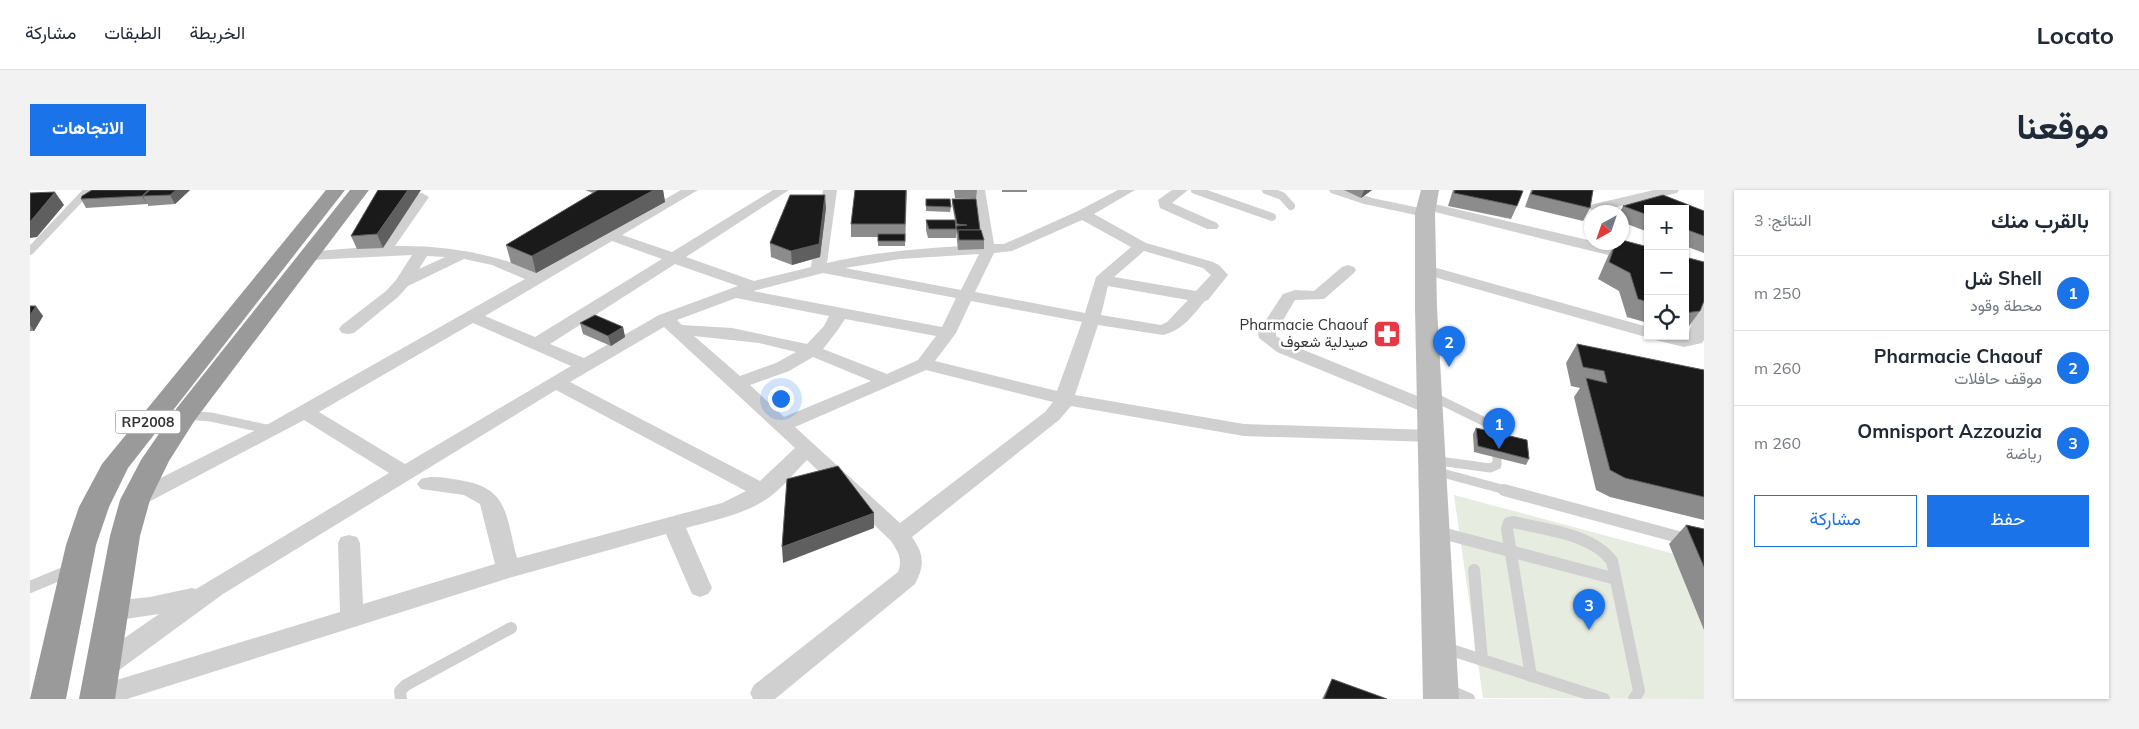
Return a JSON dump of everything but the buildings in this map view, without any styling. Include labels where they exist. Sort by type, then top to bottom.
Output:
[{"type":"highway","name":"RP2008","points":[[48,699],[74,568],[94,507],[116,464],[336,190]]},
{"type":"highway","name":"RP2008","points":[[97,698],[125,536],[135,500],[155,460],[185,415],[360,190]]},
{"type":"street","points":[[659,190],[685,193]]},
{"type":"street","points":[[536,344],[783,190]]},
{"type":"street","points":[[819,268],[830,190]]},
{"type":"street","points":[[782,425],[924,364],[947,333],[988,251],[978,190]]},
{"type":"street","points":[[102,668],[215,588],[584,365],[671,324],[731,292],[819,268],[863,259],[900,254],[988,251],[1007,248],[1083,214],[1128,190]]},
{"type":"street","points":[[1181,190],[1165,200],[1165,205],[1212,226]]},
{"type":"street","points":[[1336,190],[1369,201],[1427,203],[1584,243]]},
{"type":"street","points":[[1594,205],[1596,190]]},
{"type":"street","points":[[1614,205],[1672,190]]},
{"type":"street","points":[[135,500],[187,475],[304,412],[685,193]]},
{"type":"street","points":[[385,250],[422,197]]},
{"type":"street","points":[[1427,203],[1426,270],[1441,693]]},
{"type":"street","points":[[819,268],[1092,319],[1168,329],[1202,297],[1220,275],[1219,271],[1208,265],[1141,246],[1083,214]]},
{"type":"street","points":[[611,236],[753,286]]},
{"type":"street","points":[[899,535],[1061,408],[1092,319],[1102,280],[1141,246]]},
{"type":"street","points":[[310,255],[385,250],[460,255],[491,260],[538,278]]},
{"type":"street","points":[[1610,250],[1644,259]]},
{"type":"street","points":[[491,260],[508,251]]},
{"type":"street","points":[[348,329],[379,306],[402,283],[422,252]]},
{"type":"street","points":[[402,283],[460,255]]},
{"type":"street","points":[[1348,270],[1318,296],[1295,295],[1289,297],[1267,332],[1268,338],[1283,348],[1430,402]]},
{"type":"street","points":[[1426,270],[1644,331]]},
{"type":"street","points":[[1102,280],[1202,297]]},
{"type":"street","points":[[731,292],[947,333]]},
{"type":"street","points":[[1677,340],[1684,342],[1696,339],[1704,307]]},
{"type":"street","points":[[737,383],[784,367],[812,350],[825,338],[834,325],[839,313]]},
{"type":"street","points":[[472,316],[584,365]]},
{"type":"street","points":[[671,324],[728,332],[812,350],[847,362],[887,381]]},
{"type":"street","points":[[671,324],[737,383],[899,535],[913,557],[913,568],[908,578],[763,693]]},
{"type":"street","points":[[924,364],[1065,399],[1244,430],[1432,455]]},
{"type":"street","points":[[556,382],[763,491]]},
{"type":"street","points":[[304,412],[406,474]]},
{"type":"street","points":[[97,698],[508,569],[744,503],[763,491],[807,448]]},
{"type":"street","points":[[428,484],[475,491],[487,496],[492,505],[508,569]]},
{"type":"street","points":[[673,523],[700,588]]},
{"type":"street","points":[[349,543],[352,619]]},
{"type":"street","points":[[112,611],[156,606],[215,588]]},
{"type":"lane","points":[[30,251],[88,190]]},
{"type":"lane","points":[[1195,190],[1272,217]]},
{"type":"lane","points":[[1266,190],[1282,196],[1291,206]]},
{"type":"lane","points":[[1430,402],[1486,423],[1492,428],[1494,439]]},
{"type":"lane","points":[[185,415],[211,417],[271,430]]},
{"type":"lane","points":[[1432,455],[1490,468],[1497,465],[1497,457]]},
{"type":"lane","points":[[1432,455],[1704,544]]},
{"type":"lane","points":[[1531,676],[1510,551],[1507,528],[1509,523],[1520,522],[1588,541],[1603,550],[1612,561],[1639,691],[1634,699]]},
{"type":"lane","points":[[1435,531],[1616,579]]},
{"type":"lane","points":[[30,587],[74,568]]},
{"type":"lane","points":[[1474,570],[1482,660]]},
{"type":"lane","points":[[401,699],[400,691],[406,684],[511,628]]},
{"type":"lane","points":[[1439,646],[1604,699]]},
{"type":"lane","points":[[1441,693],[1469,699]]},
{"type":"shaded area","points":[[1454,495],[1704,562],[1704,699],[1483,698]]},
{"type":"place","name":"Pharmacie Chaouf صيدلية شعوف","points":[[1387,334]]},
{"type":"place","name":"Pharmacie Chaouf","points":[[1449,367]]},
{"type":"place","name":"Shell شل","points":[[1499,449]]},
{"type":"place","name":"Omnisport Azzouzia","points":[[1589,630]]}]
